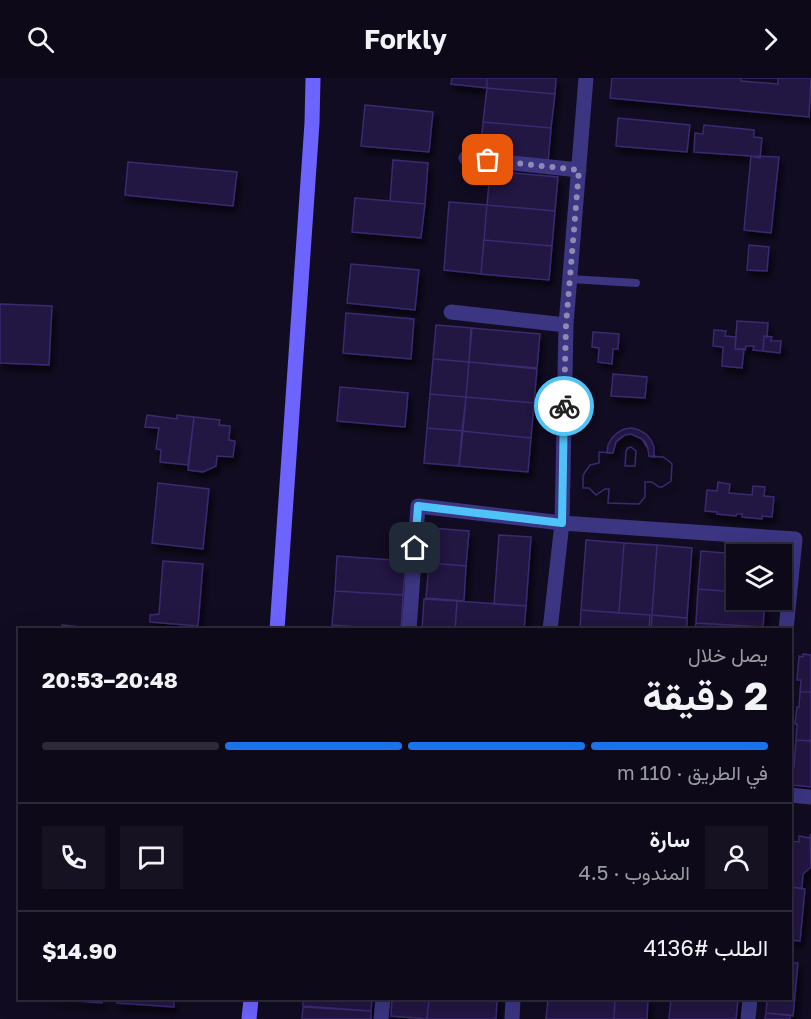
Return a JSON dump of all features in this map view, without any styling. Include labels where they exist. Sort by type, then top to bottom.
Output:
[{"type":"street","points":[[277,628],[313,78]]},
{"type":"street","points":[[550,628],[562,523],[566,325],[586,78]]},
{"type":"street","points":[[466,158],[579,170]]},
{"type":"street","points":[[451,312],[566,325]]},
{"type":"street","points":[[410,628],[418,506],[562,523],[795,539],[786,628]]},
{"type":"street","points":[[792,795],[811,797]]},
{"type":"street","points":[[249,1019],[251,1000]]},
{"type":"street","points":[[381,1019],[383,1000]]},
{"type":"street","points":[[512,1019],[513,1000]]},
{"type":"street","points":[[748,1019],[750,1000]]},
{"type":"lane","points":[[570,279],[636,283]]},
{"type":"building","points":[[452,78],[487,78],[487,88],[451,84]]},
{"type":"building","points":[[487,78],[556,78],[555,94],[487,88]]},
{"type":"building","points":[[612,78],[811,78],[809,117],[610,98]]},
{"type":"building","points":[[741,78],[778,78],[778,84],[741,81]]},
{"type":"building","points":[[487,88],[555,94],[551,128],[483,122]]},
{"type":"building","points":[[365,105],[433,112],[429,152],[361,146]]},
{"type":"building","points":[[618,118],[690,125],[687,152],[616,146]]},
{"type":"building","points":[[483,122],[551,128],[548,163],[480,157]]},
{"type":"building","points":[[704,125],[754,130],[754,137],[762,138],[760,158],[694,152],[695,133],[703,134]]},
{"type":"building","points":[[751,156],[779,157],[771,233],[744,230]]},
{"type":"building","points":[[393,160],[428,163],[425,204],[390,201]]},
{"type":"building","points":[[128,162],[237,172],[233,206],[125,195]]},
{"type":"building","points":[[490,171],[558,177],[555,211],[487,205]]},
{"type":"building","points":[[355,198],[425,204],[421,238],[352,232]]},
{"type":"building","points":[[449,202],[487,205],[481,274],[444,270]]},
{"type":"building","points":[[487,205],[555,211],[552,246],[484,240]]},
{"type":"building","points":[[484,240],[552,246],[549,280],[481,274]]},
{"type":"building","points":[[749,245],[769,247],[767,271],[747,270]]},
{"type":"building","points":[[351,264],[419,270],[415,310],[347,303]]},
{"type":"building","points":[[0,304],[52,306],[49,365],[0,363]]},
{"type":"building","points":[[346,313],[414,319],[411,359],[343,353]]},
{"type":"building","points":[[737,321],[768,323],[763,351],[753,350],[754,346],[746,346],[745,350],[735,349]]},
{"type":"building","points":[[436,325],[472,328],[469,362],[433,359]]},
{"type":"building","points":[[471,328],[540,334],[537,368],[469,362]]},
{"type":"building","points":[[714,330],[726,331],[725,336],[736,337],[735,349],[744,349],[742,368],[722,366],[723,347],[713,346]]},
{"type":"building","points":[[593,332],[619,334],[618,349],[613,349],[612,364],[598,362],[599,348],[592,347]]},
{"type":"building","points":[[764,336],[772,337],[771,341],[781,341],[780,353],[763,351]]},
{"type":"building","points":[[433,359],[469,362],[466,397],[430,394]]},
{"type":"building","points":[[469,362],[537,369],[534,403],[466,397]]},
{"type":"building","points":[[613,374],[647,377],[645,398],[611,396]]},
{"type":"building","points":[[340,387],[408,393],[405,427],[337,421]]},
{"type":"building","points":[[430,394],[466,397],[463,431],[427,428]]},
{"type":"building","points":[[466,397],[534,403],[531,438],[462,431]]},
{"type":"building","points":[[147,415],[177,419],[177,415],[194,417],[188,465],[160,462],[161,450],[156,449],[159,428],[145,427]]},
{"type":"building","points":[[194,417],[220,420],[219,425],[230,426],[229,440],[235,441],[233,457],[217,456],[216,466],[203,472],[188,470]]},
{"type":"building","points":[[427,428],[463,431],[459,466],[424,463]]},
{"type":"building","points":[[632,428],[646,434],[651,440],[654,457],[649,456],[642,439],[631,434],[625,435],[616,442],[613,453],[607,453],[608,445],[617,433]]},
{"type":"building","points":[[462,431],[531,438],[528,472],[459,466]]},
{"type":"building","points":[[631,434],[642,439],[646,443],[649,456],[663,457],[672,464],[671,481],[662,487],[652,482],[645,482],[645,497],[639,504],[608,503],[609,489],[596,495],[589,488],[583,488],[583,476],[590,465],[599,463],[599,452],[613,453],[616,442],[625,435]],"holes":[[[631,447],[636,451],[635,466],[625,466],[628,448]]]},
{"type":"building","points":[[631,434],[646,443],[649,456],[663,457],[672,464],[671,481],[662,487],[652,482],[645,482],[645,497],[639,504],[608,503],[609,489],[596,495],[589,488],[583,488],[583,476],[590,465],[599,463],[599,452],[613,453],[616,442],[625,435]]},
{"type":"building","points":[[631,447],[636,451],[635,466],[625,466],[626,451]]},
{"type":"building","points":[[718,482],[730,484],[729,493],[752,495],[753,486],[765,487],[764,496],[774,497],[772,517],[762,516],[762,519],[742,517],[742,514],[736,516],[705,511],[707,490],[717,491]]},
{"type":"building","points":[[158,483],[209,489],[203,549],[152,543]]},
{"type":"building","points":[[431,528],[469,531],[466,566],[429,563]]},
{"type":"building","points":[[499,535],[531,537],[526,606],[494,604]]},
{"type":"building","points":[[586,540],[624,543],[619,613],[581,610]]},
{"type":"building","points":[[624,543],[657,545],[652,615],[619,613]]},
{"type":"building","points":[[657,545],[692,548],[687,618],[652,615]]},
{"type":"building","points":[[701,551],[726,553],[726,591],[698,589]]},
{"type":"building","points":[[337,556],[406,561],[403,595],[335,591]]},
{"type":"building","points":[[163,561],[203,564],[198,626],[150,622],[150,615],[159,614]]},
{"type":"building","points":[[429,563],[466,566],[464,601],[426,598]]},
{"type":"building","points":[[698,589],[726,591],[726,610],[764,610],[763,627],[696,623]]},
{"type":"building","points":[[335,591],[403,595],[401,628],[332,625]]},
{"type":"building","points":[[424,599],[457,601],[455,628],[422,628]]},
{"type":"building","points":[[457,601],[526,606],[524,628],[455,628]]},
{"type":"building","points":[[581,610],[650,615],[649,628],[580,628]]},
{"type":"building","points":[[652,615],[687,618],[687,628],[651,628]]},
{"type":"building","points":[[696,623],[763,627],[763,628],[695,628]]},
{"type":"building","points":[[62,625],[91,628],[62,628]]},
{"type":"building","points":[[332,625],[372,628],[332,628]]},
{"type":"building","points":[[803,654],[811,655],[811,692],[800,692],[801,680],[797,680],[799,656],[803,657]]},
{"type":"building","points":[[800,692],[811,692],[811,741],[796,740],[797,724],[795,724]]},
{"type":"building","points":[[796,740],[811,741],[811,787],[793,785],[792,767],[794,767]]},
{"type":"building","points":[[810,834],[811,867],[803,874],[802,888],[792,887],[792,841],[799,842],[799,836],[810,838]]},
{"type":"building","points":[[792,887],[805,889],[800,941],[792,940]]},
{"type":"building","points":[[792,963],[798,963],[793,1016],[766,1013],[767,1000],[792,1000]]},
{"type":"building","points":[[64,1000],[103,1000],[102,1003]]},
{"type":"building","points":[[117,1000],[174,1000],[174,1007],[117,1003]]},
{"type":"building","points":[[303,1000],[372,1000],[371,1011],[303,1006]]},
{"type":"building","points":[[392,1000],[429,1000],[427,1019],[391,1016]]},
{"type":"building","points":[[429,1000],[497,1000],[496,1019],[427,1019]]},
{"type":"building","points":[[548,1000],[615,1000],[614,1019],[546,1019]]},
{"type":"building","points":[[615,1000],[648,1000],[647,1019],[614,1019]]},
{"type":"building","points":[[671,1000],[738,1000],[736,1019],[669,1019]]},
{"type":"building","points":[[303,1007],[371,1011],[371,1019],[302,1019]]},
{"type":"building","points":[[766,1013],[790,1015],[790,1019],[765,1019]]},
{"type":"way so far","points":[[488,160],[579,170],[566,325],[564,406]]},
{"type":"route","points":[[415,548],[418,506],[562,523],[564,406]]}]
